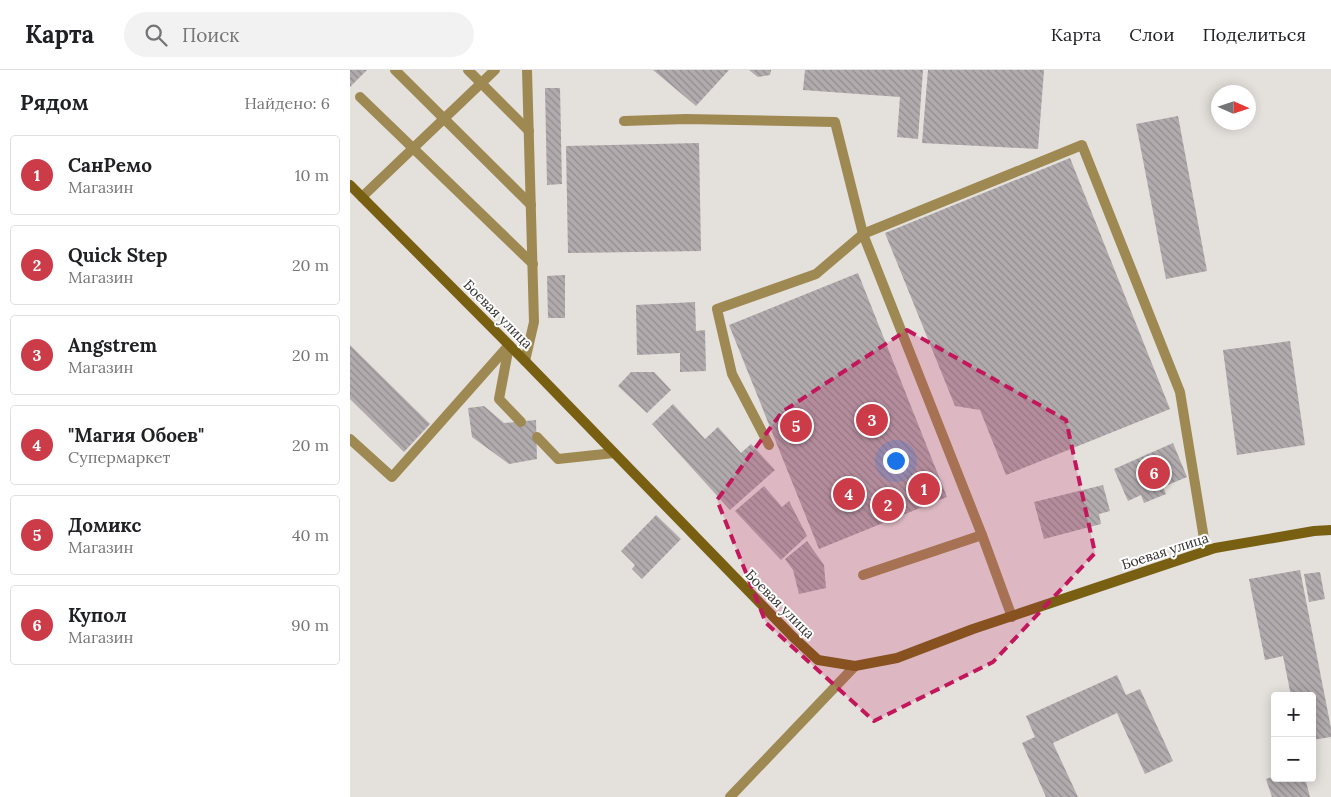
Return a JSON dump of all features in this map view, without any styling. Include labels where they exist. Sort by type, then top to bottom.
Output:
[{"type":"main road","name":"Боевая улица","points":[[350,185],[525,361],[792,636],[818,660],[855,666],[897,658],[973,629],[1215,548],[1331,530]]},
{"type":"lane","points":[[395,70],[531,205]]},
{"type":"lane","points":[[468,70],[529,131]]},
{"type":"lane","points":[[362,197],[495,70]]},
{"type":"lane","points":[[525,361],[534,322],[527,70]]},
{"type":"lane","points":[[360,98],[533,264]]},
{"type":"lane","points":[[624,121],[686,119],[835,122],[863,234],[982,535],[1012,617]]},
{"type":"lane","points":[[769,445],[732,374],[717,308],[816,274],[863,234],[1082,145],[1180,392],[1206,551]]},
{"type":"lane","points":[[509,345],[500,399],[521,422]]},
{"type":"lane","points":[[350,439],[392,477],[509,345]]},
{"type":"lane","points":[[537,437],[558,459],[614,453]]},
{"type":"lane","points":[[862,575],[982,535]]},
{"type":"lane","points":[[730,797],[855,666]]},
{"type":"highlighted area","points":[[907,330],[1066,420],[1095,553],[993,662],[874,721],[766,623],[717,500],[782,412]]},
{"type":"building","points":[[350,70],[367,70],[350,87]]},
{"type":"building","points":[[653,70],[729,70],[696,106]]},
{"type":"building","points":[[749,70],[771,70],[770,75],[758,77]]},
{"type":"building","points":[[805,70],[923,70],[918,139],[897,137],[900,97],[803,90]]},
{"type":"building","points":[[928,70],[1044,70],[1038,149],[922,143]]},
{"type":"building","points":[[545,88],[560,88],[562,184],[547,185]]},
{"type":"building","points":[[1178,116],[1207,271],[1166,279],[1136,124]]},
{"type":"building","points":[[699,143],[701,251],[568,253],[566,146]]},
{"type":"building","points":[[1070,158],[1170,409],[1006,475],[980,410],[955,406],[885,233]]},
{"type":"building","points":[[858,273],[947,497],[819,549],[729,325]]},
{"type":"building","points":[[565,275],[565,318],[548,318],[547,276]]},
{"type":"building","points":[[695,302],[696,331],[705,330],[706,371],[680,372],[680,353],[637,355],[636,305]]},
{"type":"building","points":[[1290,341],[1305,445],[1237,455],[1223,350]]},
{"type":"building","points":[[350,345],[430,424],[404,452],[350,399]]},
{"type":"building","points":[[631,372],[654,372],[671,390],[647,413],[618,386]]},
{"type":"building","points":[[673,404],[705,439],[718,427],[741,453],[751,444],[775,470],[730,510],[652,424]]},
{"type":"building","points":[[484,406],[504,423],[536,420],[537,459],[509,464],[472,437],[468,408]]},
{"type":"building","points":[[1173,443],[1187,477],[1163,487],[1166,494],[1144,503],[1141,495],[1128,501],[1114,469]]},
{"type":"building","points":[[1103,485],[1110,511],[1099,514],[1101,524],[1044,539],[1034,502]]},
{"type":"building","points":[[764,486],[782,507],[789,501],[807,536],[781,560],[735,511]]},
{"type":"building","points":[[656,515],[681,539],[642,579],[632,569],[635,565],[621,551]]},
{"type":"building","points":[[807,541],[824,565],[826,588],[799,594],[793,570],[785,559]]},
{"type":"building","points":[[1300,570],[1331,728],[1331,737],[1316,739],[1316,692],[1290,692],[1283,656],[1265,660],[1249,579]]},
{"type":"building","points":[[1320,572],[1325,599],[1309,602],[1304,574]]},
{"type":"building","points":[[1117,675],[1126,695],[1140,689],[1173,761],[1145,774],[1117,713],[1053,743],[1078,797],[1046,797],[1022,743],[1035,737],[1026,716]]},
{"type":"building","points":[[1271,777],[1271,782],[1306,782],[1310,797],[1272,797],[1266,779]]},
{"type":"place","name":"Angstrem","points":[[872,420]]},
{"type":"place","name":"Домикс","points":[[796,426]]},
{"type":"place","name":"Купол","points":[[1154,473]]},
{"type":"place","name":"СанРемо","points":[[924,489]]},
{"type":"place","name":"\"Магия Обоев\"","points":[[849,494]]},
{"type":"place","name":"Quick Step","points":[[888,505]]}]
